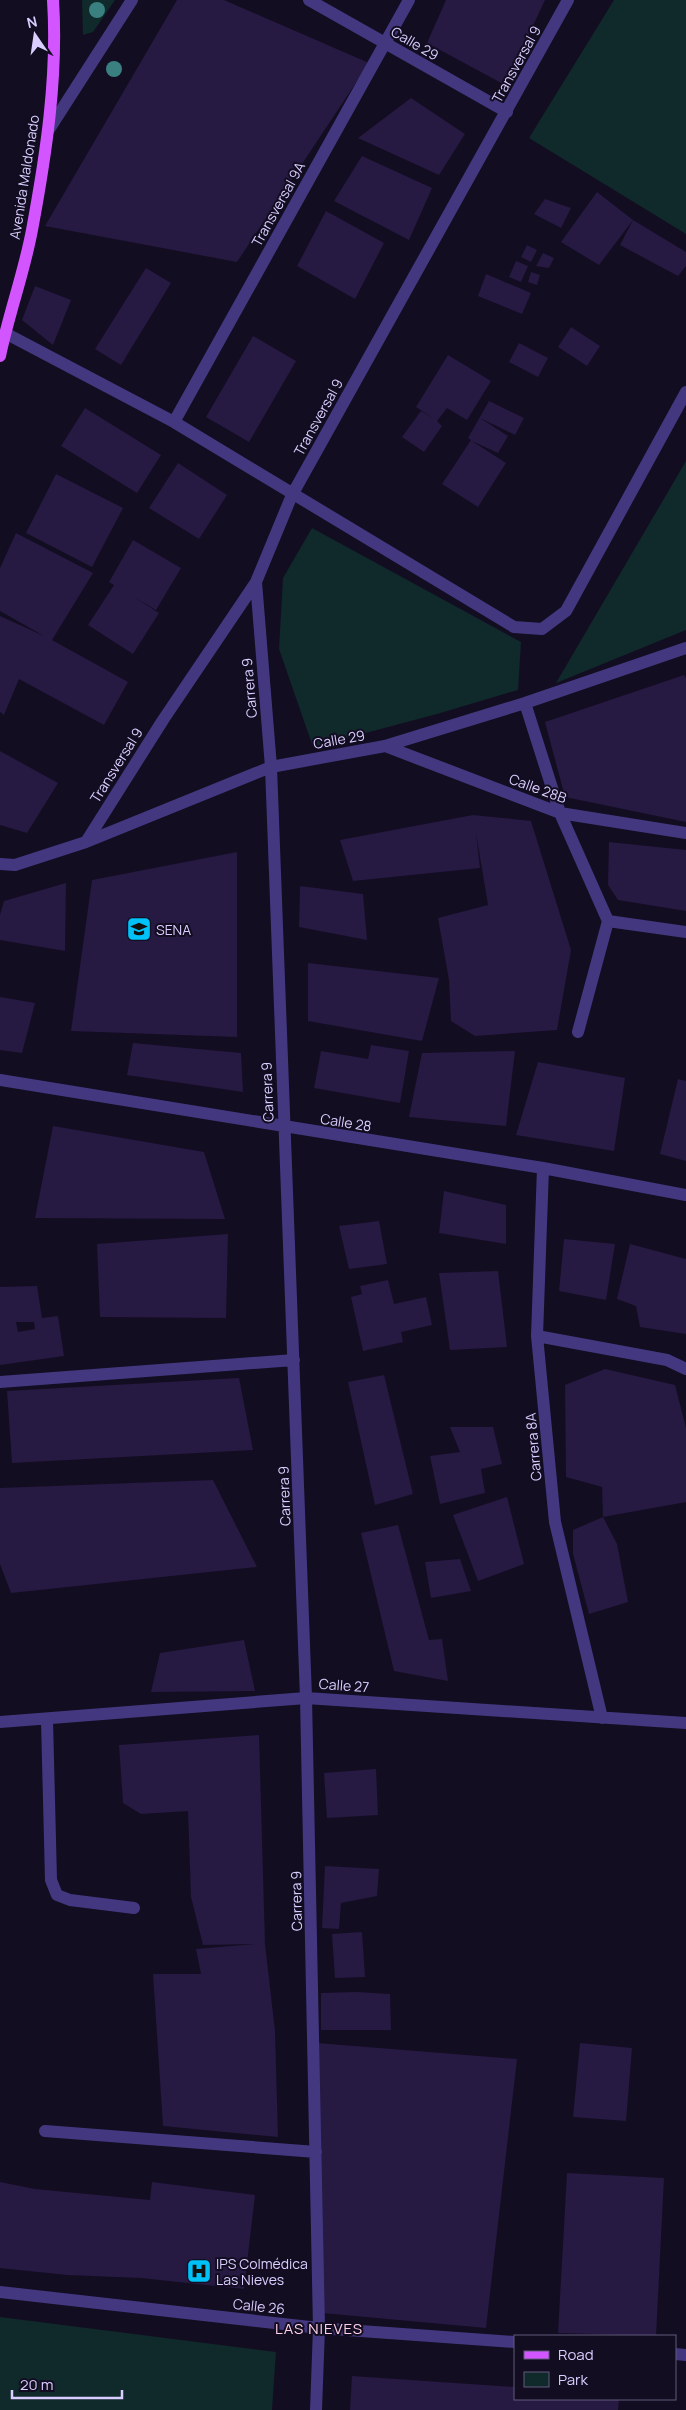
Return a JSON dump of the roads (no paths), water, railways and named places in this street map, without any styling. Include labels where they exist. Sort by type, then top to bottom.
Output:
[{"type":"main road","name":"Avenida Maldonado","points":[[0,356],[32,232],[48,131],[55,31],[53,0]]},
{"type":"street","points":[[48,131],[132,0]]},
{"type":"street","name":"Calle 29","points":[[309,0],[506,112]]},
{"type":"street","name":"Transversal 9A","points":[[174,422],[408,0]]},
{"type":"street","name":"Transversal 9","points":[[86,842],[162,720],[256,582],[292,495],[568,0]]},
{"type":"street","points":[[5,334],[174,422],[292,495],[514,627],[542,629],[566,611],[686,392]]},
{"type":"street","name":"Carrera 9","points":[[256,582],[271,766],[306,1698],[319,2328],[316,2410]]},
{"type":"street","name":"Calle 29","points":[[0,864],[15,865],[86,842],[271,766],[386,746],[525,703],[686,648]]},
{"type":"street","points":[[525,703],[560,813],[608,921],[578,1032]]},
{"type":"street","name":"Calle 28B","points":[[386,746],[560,813],[686,834]]},
{"type":"street","points":[[608,921],[686,932]]},
{"type":"street","name":"Calle 28","points":[[0,1080],[544,1168],[686,1195]]},
{"type":"street","name":"Carrera 8A","points":[[544,1168],[537,1336],[555,1522],[602,1718]]},
{"type":"street","points":[[537,1336],[667,1360],[686,1369]]},
{"type":"street","points":[[0,1382],[294,1360]]},
{"type":"street","name":"Calle 27","points":[[0,1722],[47,1720],[306,1698],[686,1722]]},
{"type":"street","points":[[47,1720],[51,1880],[57,1895],[70,1900],[134,1908]]},
{"type":"street","points":[[45,2131],[316,2152]]},
{"type":"street","name":"Calle 26","points":[[0,2292],[319,2328],[514,2342]]},
{"type":"place","name":"SENA","points":[[139,929]]},
{"type":"place","name":"IPS Colmédica Las Nieves","points":[[199,2271]]},
{"type":"district","name":"LAS NIEVES","points":[[319,2328]]}]
